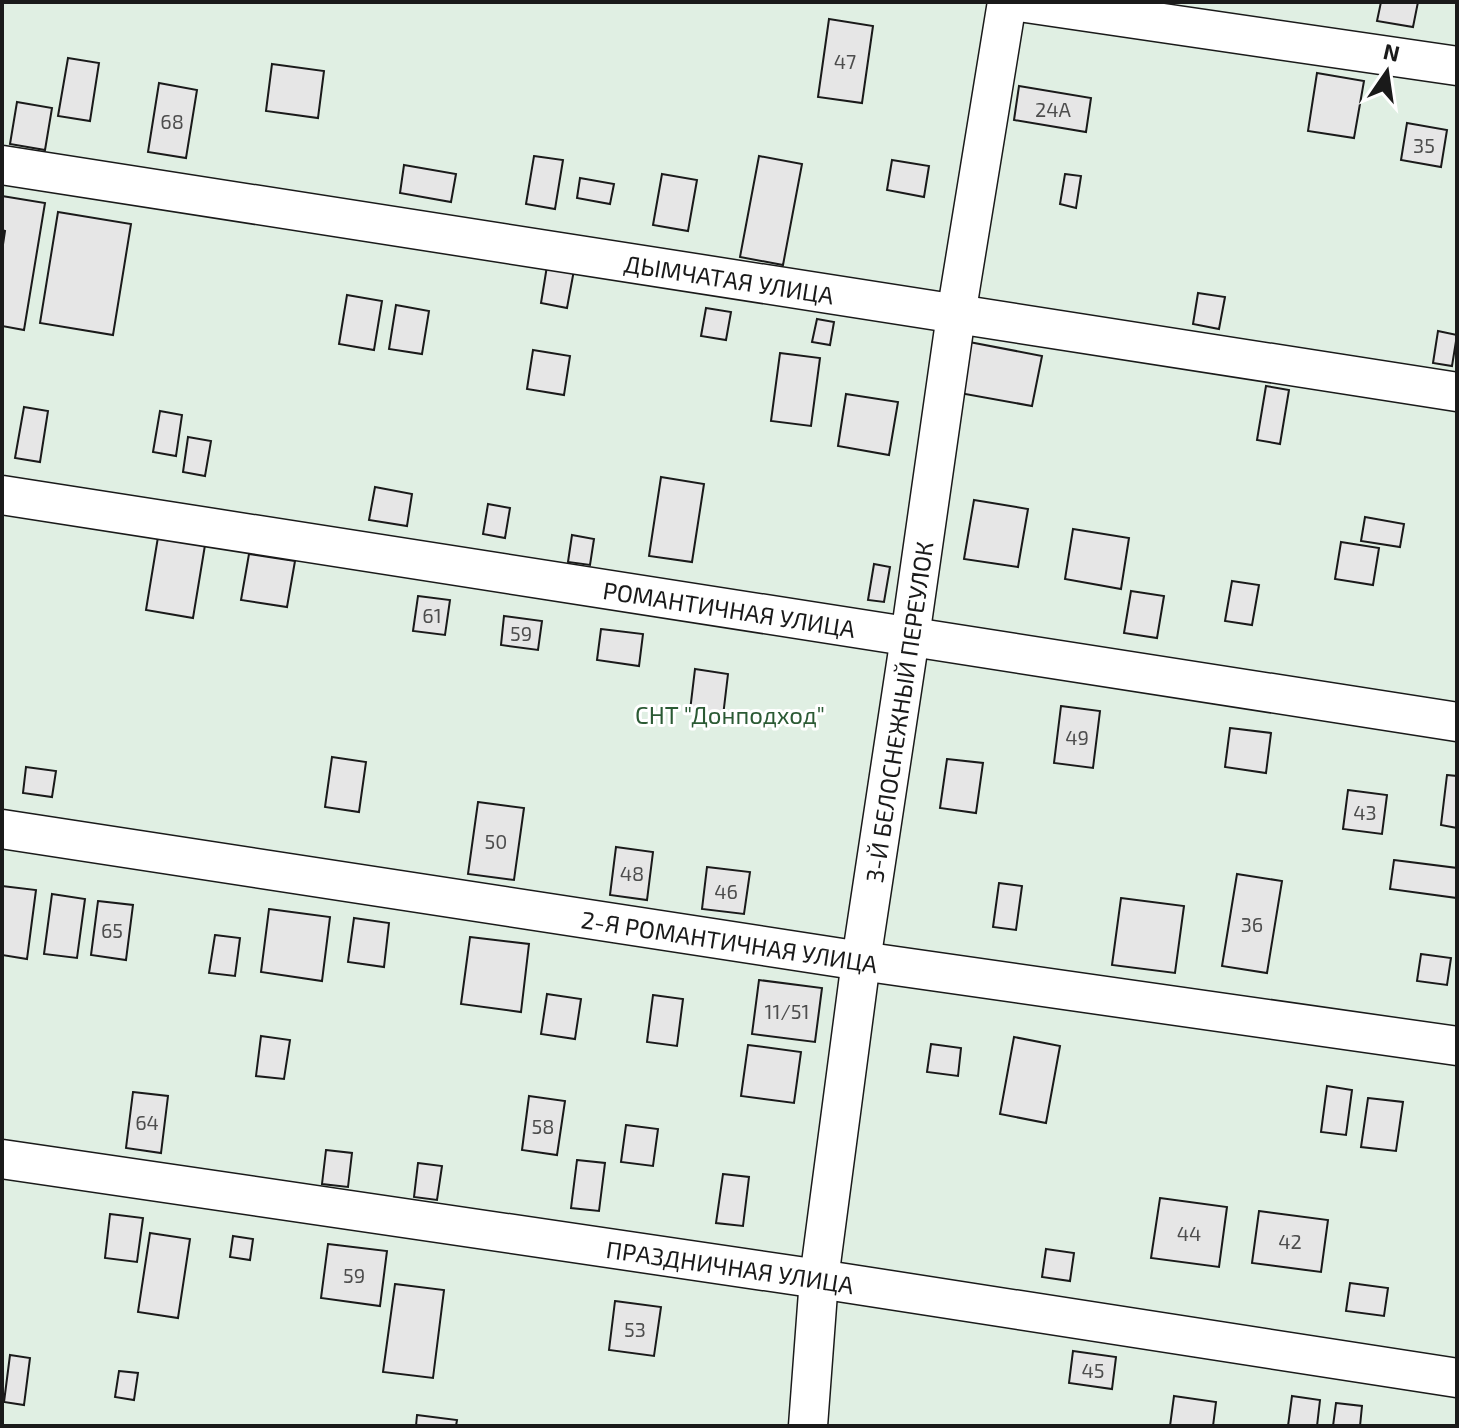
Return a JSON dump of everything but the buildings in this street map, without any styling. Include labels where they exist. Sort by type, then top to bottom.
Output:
[{"type":"street","name":"3-Й БЕЛОСНЕЖНЫЙ ПЕРЕУЛОК","points":[[808,1426],[819,1279],[861,961],[956,315],[1007,2]]},
{"type":"street","points":[[1019,2],[1457,66]]},
{"type":"street","name":"ДЫМЧАТАЯ УЛИЦА","points":[[2,165],[1457,392]]},
{"type":"street","name":"РОМАНТИЧНАЯ УЛИЦА","points":[[2,495],[1457,722]]},
{"type":"street","name":"2-Я РОМАНТИЧНАЯ УЛИЦА","points":[[2,829],[861,961],[1457,1046]]},
{"type":"street","name":"ПРАЗДНИЧНАЯ УЛИЦА","points":[[2,1159],[819,1279],[1457,1378]]},
{"type":"green space","name":"СНТ \"Донподход\"","points":[[2,2],[1457,2],[1457,1426],[2,1426]]}]
